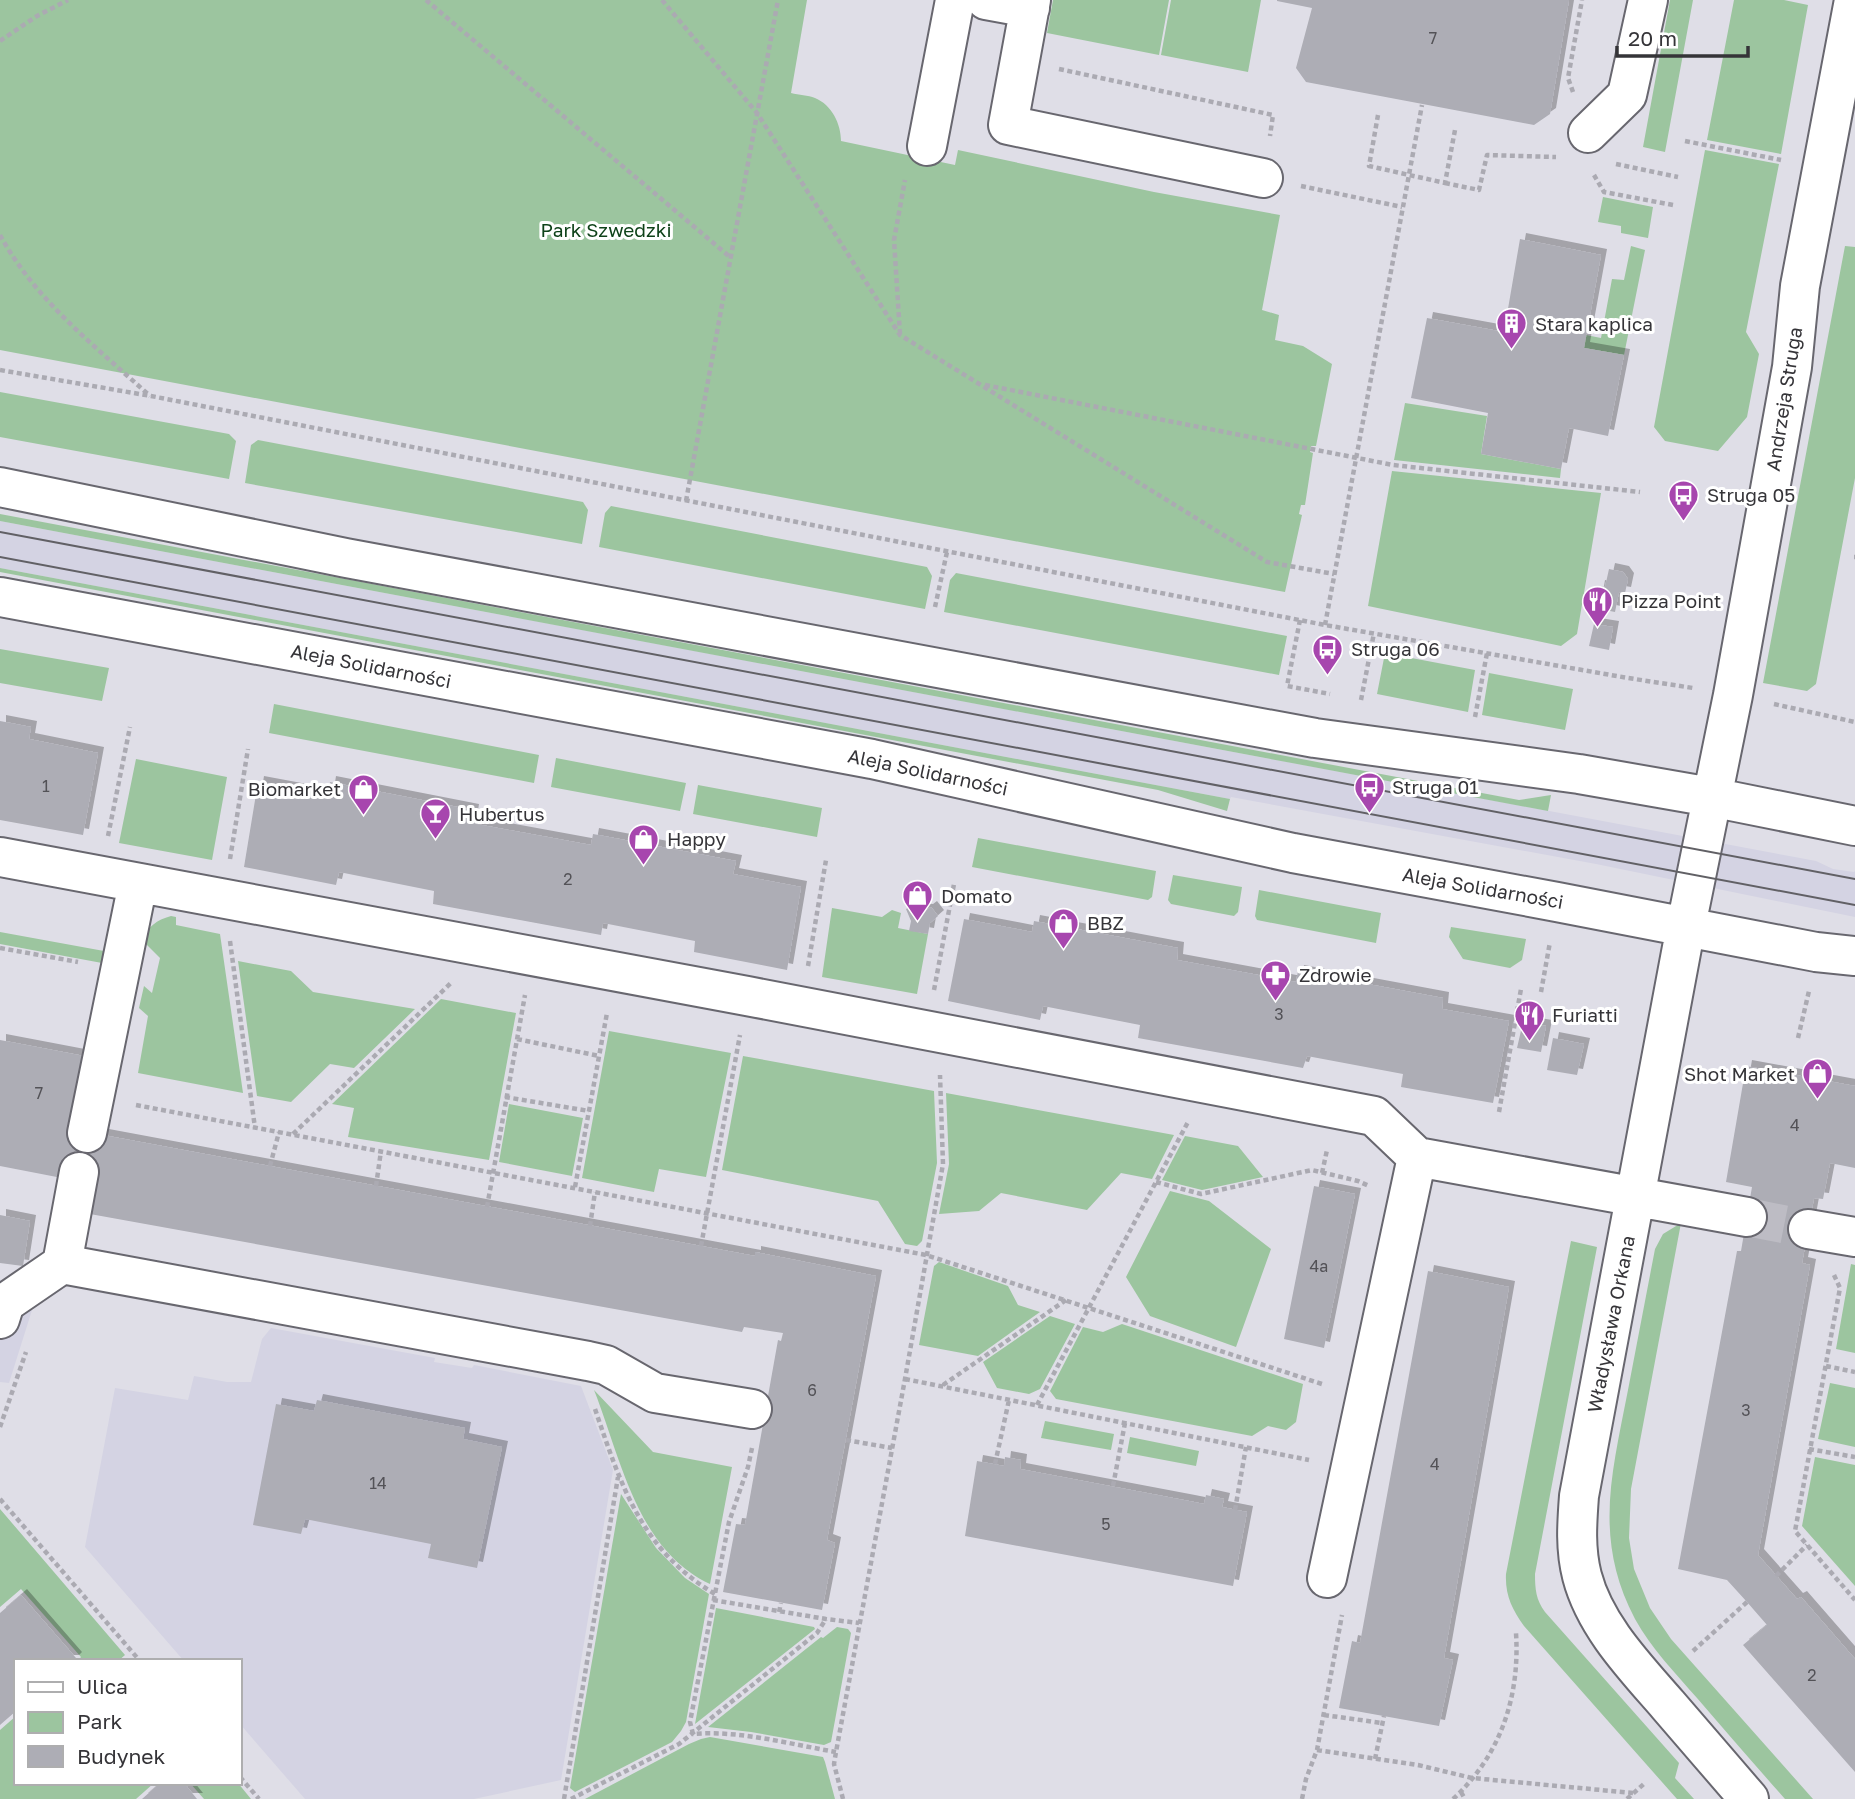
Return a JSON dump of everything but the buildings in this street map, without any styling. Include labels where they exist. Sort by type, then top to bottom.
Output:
[{"type":"street","points":[[927,146],[955,0]]},
{"type":"street","points":[[986,0],[1030,4],[1008,125],[1263,178]]},
{"type":"street","points":[[1588,151],[1627,95],[1648,0]]},
{"type":"street","name":"Andrzeja Struga","points":[[1711,797],[1792,367],[1800,286],[1854,0]]},
{"type":"street","points":[[0,487],[359,560],[1302,736],[1552,770],[1711,797],[1855,826]]},
{"type":"street","name":"Aleja Solidarności","points":[[0,597],[872,760],[1293,853],[1816,952],[1855,956]]},
{"type":"street","name":"Władysława Orkana","points":[[1711,797],[1579,1496],[1578,1554],[1592,1604],[1608,1631],[1629,1660],[1749,1799]]},
{"type":"street","points":[[0,857],[1374,1116],[1417,1157],[1746,1217]]},
{"type":"street","points":[[91,1115],[138,883]]},
{"type":"street","points":[[1326,1578],[1417,1157]]},
{"type":"street","points":[[62,1264],[79,1172]]},
{"type":"street","points":[[1808,1228],[1855,1237]]},
{"type":"street","points":[[0,1319],[5,1303],[62,1264],[588,1361],[606,1365],[655,1393],[752,1409]]},
{"type":"path","points":[[0,41],[37,16],[68,0]]},
{"type":"path","points":[[426,0],[731,257]]},
{"type":"path","points":[[662,0],[757,113],[900,335],[1267,562],[1334,574]]},
{"type":"path","points":[[686,501],[778,0]]},
{"type":"path","points":[[1572,89],[1568,78],[1582,0]]},
{"type":"path","points":[[1088,75],[1130,85]]},
{"type":"path","points":[[1325,625],[1422,104]]},
{"type":"path","points":[[1378,115],[1369,166],[1479,190],[1487,155],[1588,151],[1678,177]]},
{"type":"path","points":[[1446,183],[1455,130]]},
{"type":"path","points":[[1685,141],[1781,160]]},
{"type":"path","points":[[900,335],[894,240],[909,156],[927,146]]},
{"type":"path","points":[[1604,191],[1673,205]]},
{"type":"path","points":[[0,235],[27,278],[61,315],[151,396]]},
{"type":"path","points":[[0,370],[151,396],[1325,625],[1700,689]]},
{"type":"path","points":[[981,384],[1393,465],[1640,492]]},
{"type":"path","points":[[935,607],[947,552]]},
{"type":"path","points":[[1300,620],[1287,686],[1336,695]]},
{"type":"path","points":[[1374,633],[1361,700],[1374,703]]},
{"type":"path","points":[[1474,722],[1487,653]]},
{"type":"path","points":[[1773,704],[1855,722]]},
{"type":"path","points":[[99,876],[130,727]]},
{"type":"path","points":[[228,872],[248,749]]},
{"type":"path","points":[[802,1007],[825,860]]},
{"type":"path","points":[[933,998],[954,884]]},
{"type":"path","points":[[229,929],[255,1128]]},
{"type":"path","points":[[1541,992],[1550,940]]},
{"type":"path","points":[[0,948],[81,963]]},
{"type":"path","points":[[292,1135],[460,974]]},
{"type":"path","points":[[1798,1038],[1811,983]]},
{"type":"path","points":[[487,1207],[526,987]]},
{"type":"path","points":[[1499,1112],[1521,989]]},
{"type":"path","points":[[701,1246],[747,996]]},
{"type":"path","points":[[575,1187],[609,1003]]},
{"type":"path","points":[[517,1039],[599,1056]]},
{"type":"path","points":[[843,1799],[834,1764],[943,1164],[940,1063]]},
{"type":"path","points":[[1037,1405],[1208,1084]]},
{"type":"path","points":[[505,1097],[589,1111]]},
{"type":"path","points":[[91,1115],[279,1132],[926,1255],[1366,1398]]},
{"type":"path","points":[[270,1167],[279,1132]]},
{"type":"path","points":[[376,1186],[381,1151]]},
{"type":"path","points":[[1156,1182],[1201,1194],[1312,1170],[1358,1181],[1374,1188]]},
{"type":"path","points":[[590,1226],[595,1192]]},
{"type":"path","points":[[1833,1272],[1840,1289],[1795,1531],[1855,1600]]},
{"type":"path","points":[[942,1386],[1066,1300]]},
{"type":"path","points":[[0,1427],[27,1348]]},
{"type":"path","points":[[588,1361],[585,1380],[618,1477],[629,1500],[652,1538],[685,1573],[715,1594]]},
{"type":"path","points":[[1826,1366],[1855,1372]]},
{"type":"path","points":[[905,1379],[1350,1468]]},
{"type":"path","points":[[995,1464],[1009,1400]]},
{"type":"path","points":[[693,1734],[690,1722],[729,1522],[748,1467],[760,1410],[752,1409]]},
{"type":"path","points":[[1113,1486],[1125,1423]]},
{"type":"path","points":[[846,1440],[892,1448]]},
{"type":"path","points":[[1235,1510],[1246,1447]]},
{"type":"path","points":[[1810,1449],[1855,1457]]},
{"type":"path","points":[[564,1799],[618,1477]]},
{"type":"path","points":[[0,1499],[138,1659]]},
{"type":"path","points":[[1776,1576],[1807,1545]]},
{"type":"path","points":[[1302,1799],[1317,1750],[1348,1582],[1326,1578]]},
{"type":"path","points":[[713,1600],[859,1623]]},
{"type":"path","points":[[1693,1651],[1747,1602]]},
{"type":"path","points":[[779,1612],[781,1603]]},
{"type":"path","points":[[571,1799],[679,1744],[817,1633],[825,1619]]},
{"type":"path","points":[[1453,1799],[1493,1748],[1509,1709],[1517,1675],[1516,1633]]},
{"type":"path","points":[[1324,1714],[1382,1723]]},
{"type":"path","points":[[1376,1759],[1384,1716]]},
{"type":"path","points":[[693,1734],[732,1734],[836,1752]]},
{"type":"path","points":[[1317,1750],[1418,1765],[1472,1778],[1633,1793]]},
{"type":"path","points":[[242,1779],[259,1799]]},
{"type":"path","points":[[1627,1799],[1646,1782]]},
{"type":"path","points":[[1461,1792],[1465,1799]]},
{"type":"shaded area","points":[[0,521],[1816,861],[1833,869],[1855,871],[1855,917],[1596,864],[1231,797],[1230,799],[0,568]]},
{"type":"shaded area","points":[[0,1280],[39,1288],[9,1383],[0,1382]]},
{"type":"shaded area","points":[[271,1328],[435,1358],[434,1362],[472,1368],[474,1365],[581,1386],[613,1470],[561,1780],[474,1799],[305,1799],[242,1726],[242,1659],[182,1659],[85,1547],[115,1388],[188,1400],[194,1376],[227,1382],[251,1382],[262,1339]]},
{"type":"green space","name":"Park Szwedzki","points":[[0,0],[807,0],[791,93],[812,97],[826,105],[837,122],[841,141],[955,165],[958,150],[1154,192],[1280,215],[1262,310],[1279,315],[1275,340],[1303,346],[1332,364],[1316,446],[1311,446],[1310,452],[1313,453],[1305,505],[1301,505],[1299,514],[1302,515],[1285,592],[0,350]]},
{"type":"green space","points":[[1053,0],[1169,0],[1159,55],[1047,33]]},
{"type":"green space","points":[[1171,0],[1261,0],[1248,72],[1161,55]]},
{"type":"green space","points":[[1670,0],[1693,0],[1665,152],[1643,147]]},
{"type":"green space","points":[[1734,0],[1784,0],[1808,5],[1781,154],[1707,140]]},
{"type":"green space","points":[[1705,150],[1779,164],[1746,332],[1759,354],[1747,417],[1718,451],[1665,441],[1654,427]]},
{"type":"green space","points":[[1603,197],[1653,207],[1648,238],[1621,233],[1621,226],[1598,222]]},
{"type":"green space","points":[[1631,246],[1645,250],[1624,355],[1584,348],[1586,335],[1601,338],[1612,279],[1624,280]]},
{"type":"green space","points":[[1845,246],[1855,247],[1855,478],[1816,684],[1807,691],[1763,683]]},
{"type":"green space","points":[[0,392],[229,434],[236,441],[229,479],[0,437]]},
{"type":"green space","points":[[1405,403],[1487,416],[1481,454],[1561,469],[1560,478],[1394,460]]},
{"type":"green space","points":[[258,440],[583,502],[588,510],[582,544],[245,483],[251,445]]},
{"type":"green space","points":[[1392,471],[1601,493],[1577,634],[1561,646],[1368,606]]},
{"type":"green space","points":[[611,506],[927,567],[932,576],[925,609],[599,547],[605,513]]},
{"type":"green space","points":[[0,514],[1519,800],[1551,795],[1548,811],[0,521]]},
{"type":"green space","points":[[0,568],[1230,799],[1227,811],[1158,790],[0,572]]},
{"type":"green space","points":[[956,573],[1287,636],[1279,675],[944,612],[950,580]]},
{"type":"green space","points":[[0,649],[109,668],[102,701],[0,683]]},
{"type":"green space","points":[[1385,653],[1475,670],[1468,712],[1377,694]]},
{"type":"green space","points":[[1489,673],[1573,689],[1565,730],[1482,715]]},
{"type":"green space","points":[[274,704],[539,755],[534,783],[269,733]]},
{"type":"green space","points":[[556,758],[686,783],[680,811],[551,787]]},
{"type":"green space","points":[[136,759],[227,777],[212,860],[119,843]]},
{"type":"green space","points":[[698,785],[822,808],[817,837],[693,814]]},
{"type":"green space","points":[[978,838],[1156,871],[1152,897],[1148,900],[972,867]]},
{"type":"green space","points":[[1173,875],[1242,887],[1238,912],[1234,916],[1171,904],[1168,900]]},
{"type":"green space","points":[[1259,890],[1381,913],[1376,943],[1257,920],[1255,916]]},
{"type":"green space","points":[[832,908],[882,917],[892,910],[901,913],[898,928],[928,934],[917,994],[822,977]]},
{"type":"green space","points":[[171,916],[176,917],[176,925],[220,934],[243,1093],[138,1073],[148,1016],[139,1008],[144,986],[152,993],[160,958],[141,939],[153,924]]},
{"type":"green space","points":[[1451,927],[1526,939],[1522,960],[1510,968],[1463,959],[1449,937]]},
{"type":"green space","points":[[0,932],[104,951],[102,963],[0,944]]},
{"type":"green space","points":[[238,961],[291,971],[313,992],[415,1009],[354,1068],[330,1064],[291,1102],[257,1096]]},
{"type":"green space","points":[[441,999],[516,1013],[489,1160],[348,1137],[354,1108],[332,1104]]},
{"type":"green space","points":[[609,1031],[731,1053],[706,1177],[659,1169],[654,1192],[582,1178]]},
{"type":"green space","points":[[743,1056],[934,1091],[937,1163],[922,1241],[917,1246],[905,1244],[878,1201],[722,1170]]},
{"type":"green space","points":[[946,1093],[1174,1135],[1152,1179],[1121,1173],[1087,1210],[1001,1193],[979,1211],[939,1214],[949,1164]]},
{"type":"green space","points":[[509,1104],[583,1118],[572,1176],[499,1162]]},
{"type":"green space","points":[[1185,1136],[1238,1146],[1263,1177],[1202,1190],[1162,1180]]},
{"type":"green space","points":[[1170,1191],[1209,1201],[1271,1249],[1236,1347],[1150,1316],[1126,1277]]},
{"type":"green space","points":[[1681,1223],[1631,1489],[1629,1538],[1634,1569],[1650,1608],[1671,1639],[1813,1799],[1785,1799],[1664,1660],[1635,1619],[1622,1590],[1614,1561],[1610,1533],[1612,1478],[1655,1249],[1663,1234]]},
{"type":"green space","points":[[1571,1241],[1597,1247],[1535,1585],[1545,1612],[1679,1763],[1675,1778],[1694,1799],[1677,1799],[1524,1626],[1508,1595],[1506,1574]]},
{"type":"green space","points":[[939,1262],[1008,1286],[1018,1305],[1040,1312],[978,1356],[919,1345],[934,1266]]},
{"type":"green space","points":[[1851,1264],[1855,1265],[1855,1353],[1836,1349]]},
{"type":"green space","points":[[1050,1316],[1075,1324],[1040,1389],[1029,1394],[997,1388],[983,1362]]},
{"type":"green space","points":[[1122,1324],[1303,1384],[1296,1422],[1286,1430],[1268,1426],[1252,1436],[1056,1399],[1050,1391],[1083,1327],[1103,1332]]},
{"type":"green space","points":[[1830,1383],[1855,1388],[1855,1447],[1818,1439]]},
{"type":"green space","points":[[594,1390],[653,1452],[732,1467],[710,1584],[685,1568],[664,1548],[648,1525],[623,1472]]},
{"type":"green space","points":[[1045,1421],[1114,1434],[1111,1450],[1041,1438]]},
{"type":"green space","points":[[1130,1437],[1199,1451],[1196,1466],[1127,1453]]},
{"type":"green space","points":[[1815,1457],[1855,1465],[1855,1586],[1802,1526]]},
{"type":"green space","points":[[621,1494],[656,1548],[685,1578],[709,1594],[686,1722],[681,1731],[672,1742],[575,1792],[570,1788]]},
{"type":"green space","points":[[0,1509],[125,1655],[120,1659],[80,1659],[81,1657],[21,1589],[0,1607]]},
{"type":"green space","points":[[716,1608],[815,1629],[695,1724]]},
{"type":"green space","points":[[837,1627],[848,1629],[851,1633],[831,1742],[824,1745],[708,1727],[821,1637]]},
{"type":"green space","points":[[14,1718],[14,1785],[152,1785],[136,1799],[0,1799],[0,1730]]},
{"type":"green space","points":[[710,1737],[823,1757],[835,1799],[585,1799],[689,1744]]},
{"type":"green space","points":[[192,1785],[240,1785],[251,1799],[204,1799]]},
{"type":"tunnel","points":[[1747,1217],[1808,1229]]},
{"type":"tram line","points":[[0,532],[1855,879]]},
{"type":"tram line","points":[[0,557],[1855,905]]},
{"type":"place","name":"Stara kaplica","points":[[1512,351]]},
{"type":"place","name":"Struga 05","points":[[1684,522]]},
{"type":"place","name":"Pizza Point","points":[[1598,628]]},
{"type":"place","name":"Struga 06","points":[[1328,676]]},
{"type":"place","name":"Struga 01","points":[[1369,814]]},
{"type":"place","name":"Biomarket","points":[[364,816]]},
{"type":"place","name":"Hubertus","points":[[436,841]]},
{"type":"place","name":"Happy","points":[[644,866]]},
{"type":"place","name":"Domato","points":[[918,923]]},
{"type":"place","name":"BBZ","points":[[1064,950]]},
{"type":"place","name":"Zdrowie","points":[[1276,1002]]},
{"type":"place","name":"Furiatti","points":[[1529,1042]]},
{"type":"place","name":"Shot Market","points":[[1818,1101]]}]
